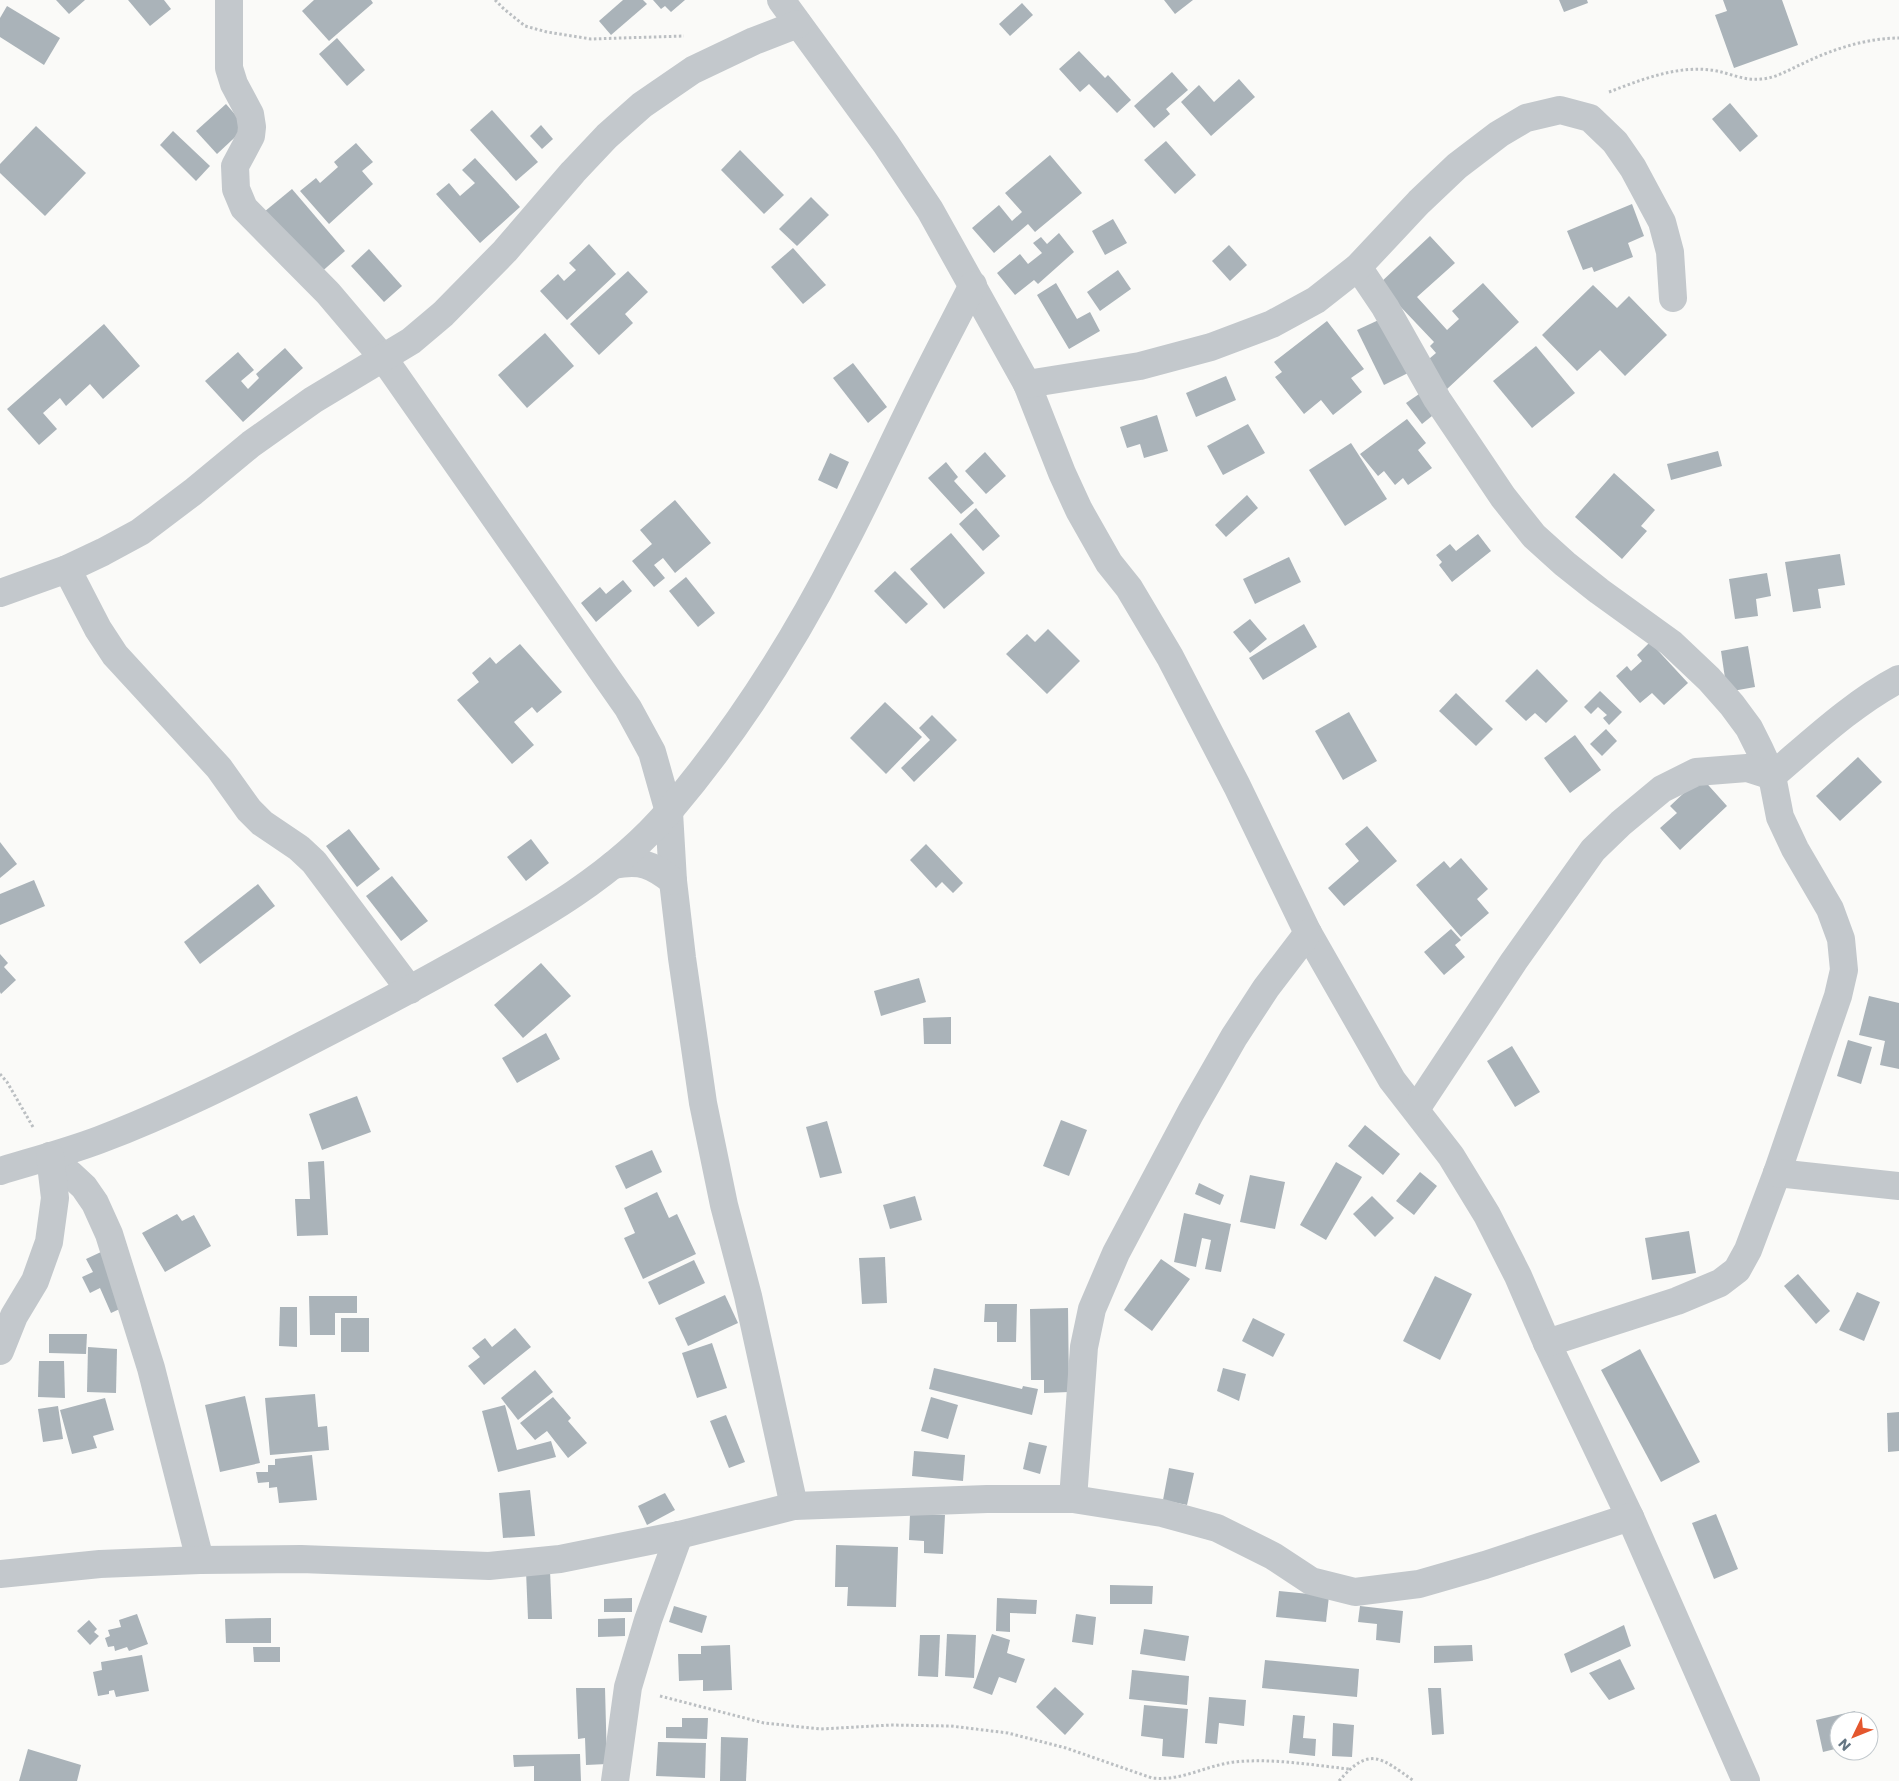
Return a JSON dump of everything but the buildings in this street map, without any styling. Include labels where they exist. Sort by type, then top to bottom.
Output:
[{"type":"street","points":[[229,0],[229,68],[234,84],[250,114],[252,127],[251,136],[235,166],[236,189],[244,208],[328,293],[384,359],[526,565],[628,708],[652,752],[669,812],[673,881],[703,1103],[724,1205],[748,1296],[794,1506]]},
{"type":"street","points":[[781,0],[886,144],[930,210],[1027,384],[1062,473],[1079,510],[1109,563],[1128,588],[1170,657],[1237,786],[1308,933],[1392,1080],[1451,1156],[1487,1215],[1518,1276],[1547,1343],[1630,1517],[1746,1781]]},
{"type":"street","points":[[0,594],[67,569],[140,532],[193,492],[250,444],[313,400],[411,341],[443,314],[505,252],[573,172],[607,136],[642,105],[693,70],[754,41],[798,24]]},
{"type":"street","points":[[1027,384],[1140,366],[1211,347],[1272,324],[1316,300],[1358,267],[1419,202],[1457,166],[1492,139],[1526,118],[1560,110],[1590,118],[1615,142],[1633,168],[1662,222],[1670,252],[1673,298]]},
{"type":"street","points":[[1358,267],[1385,307],[1442,407],[1503,497],[1534,536],[1592,585],[1671,643],[1709,678],[1749,728],[1772,776],[1780,817],[1795,849],[1830,909],[1842,939],[1844,970],[1838,996],[1778,1174],[1748,1250],[1737,1270],[1720,1284],[1677,1301],[1547,1343]]},
{"type":"street","points":[[0,1171],[51,1163],[212,1092],[410,990],[531,921],[568,898],[613,865],[669,812],[733,728],[780,658],[840,553],[973,285]]},
{"type":"street","points":[[67,569],[98,629],[115,655],[219,768],[249,810],[262,823],[299,848],[314,862],[410,990]]},
{"type":"street","points":[[1772,776],[1830,727],[1883,688],[1899,679]]},
{"type":"street","points":[[1416,1109],[1514,961],[1593,850],[1620,823],[1662,789],[1696,772],[1747,768],[1772,776]]},
{"type":"street","points":[[613,865],[639,862],[660,871],[673,881]]},
{"type":"street","points":[[1073,1499],[1084,1347],[1092,1309],[1116,1253],[1191,1112],[1234,1037],[1266,988],[1308,933]]},
{"type":"street","points":[[0,1352],[14,1316],[35,1281],[49,1242],[55,1198],[51,1163]]},
{"type":"street","points":[[51,1163],[70,1174],[84,1187],[95,1203],[109,1234],[151,1368],[200,1560]]},
{"type":"street","points":[[1778,1174],[1899,1186]]},
{"type":"street","points":[[0,1574],[100,1564],[200,1560],[302,1560],[489,1566],[560,1559],[679,1535],[794,1506],[987,1499],[1073,1499],[1162,1514],[1217,1528],[1272,1556],[1311,1581],[1355,1592],[1419,1584],[1485,1565],[1630,1517]]},
{"type":"street","points":[[615,1781],[628,1687],[648,1620],[679,1535]]},
{"type":"path","points":[[495,0],[525,26],[547,32],[591,39],[689,36]]},
{"type":"path","points":[[1560,110],[1635,82],[1667,73],[1692,69],[1708,70],[1760,80],[1778,76],[1805,62],[1838,49],[1879,38],[1899,38]]},
{"type":"path","points":[[0,1074],[17,1099],[51,1163]]},
{"type":"path","points":[[628,1687],[764,1723],[821,1729],[891,1725],[951,1726],[1008,1733],[1066,1748],[1152,1778],[1166,1780],[1180,1778],[1217,1764],[1237,1762],[1274,1762],[1349,1770]]},
{"type":"path","points":[[1339,1781],[1349,1770],[1364,1759],[1383,1760],[1414,1781]]}]
